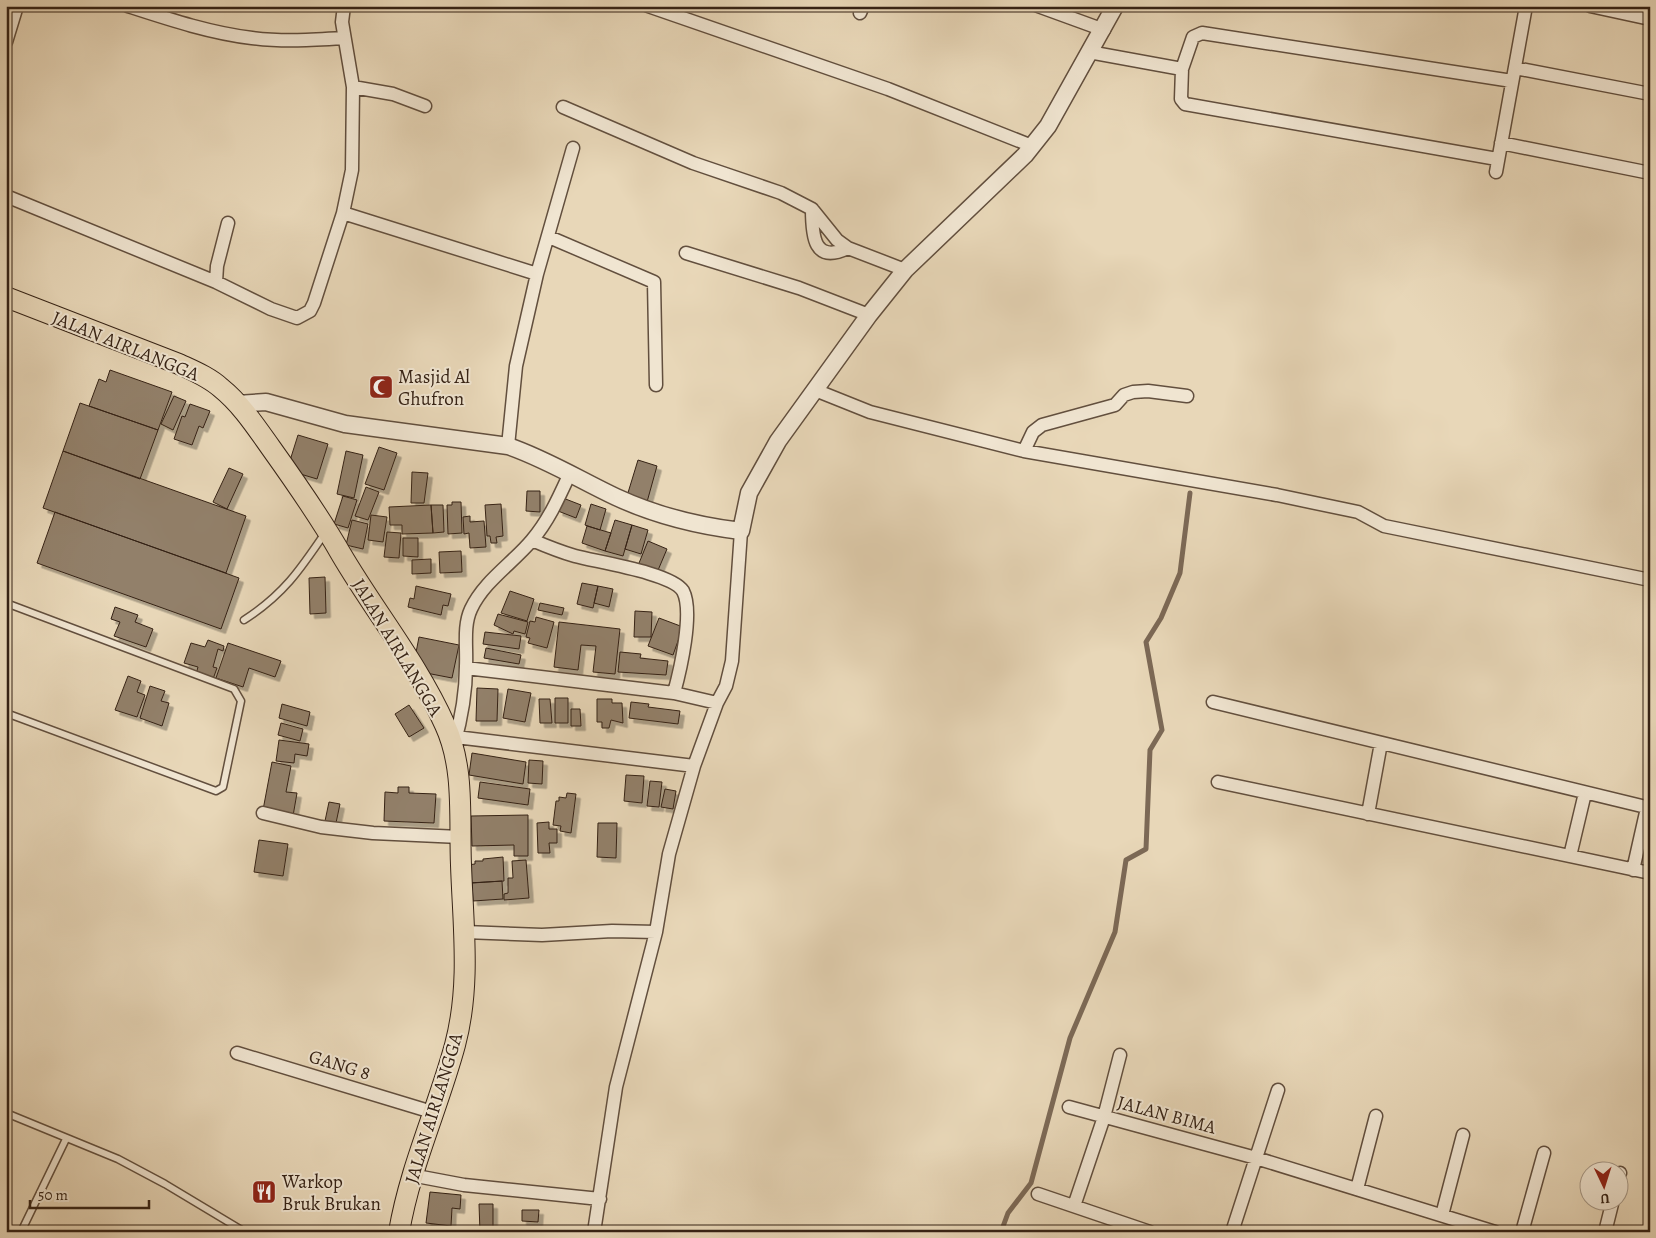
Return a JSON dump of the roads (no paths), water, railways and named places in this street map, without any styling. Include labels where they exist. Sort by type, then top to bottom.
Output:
[{"type":"main road","name":"JALAN AIRLANGGA","points":[[6,297],[196,372],[221,388],[238,404],[327,530],[380,617],[418,672],[455,742],[460,792],[466,972],[455,1044],[411,1175],[399,1232]]},
{"type":"street","points":[[6,42],[17,6]]},
{"type":"street","points":[[128,6],[179,22],[250,38],[294,41],[344,38]]},
{"type":"street","points":[[6,196],[216,282],[288,316],[297,318],[304,316],[310,311],[314,303],[342,214],[352,170],[354,87],[342,22],[344,6]]},
{"type":"street","points":[[648,6],[888,90],[1032,146]]},
{"type":"street","points":[[1038,6],[1104,30]]},
{"type":"street","points":[[594,1232],[616,1086],[656,932],[669,854],[694,766],[717,704],[726,686],[732,661],[741,531],[749,493],[778,441],[869,315],[905,270],[1032,146],[1048,126],[1089,52],[1104,30],[1115,6]]},
{"type":"street","points":[[1512,82],[1199,33],[1193,37],[1182,69],[1181,99],[1185,104],[1496,166],[1501,143],[1526,6]]},
{"type":"street","points":[[1590,6],[1650,19]]},
{"type":"street","points":[[1089,52],[1182,69]]},
{"type":"street","points":[[1515,68],[1650,94]]},
{"type":"street","points":[[354,87],[393,94],[425,106]]},
{"type":"street","points":[[563,107],[693,163],[781,193],[812,209],[837,240],[848,248],[905,270]]},
{"type":"street","points":[[1501,143],[1650,173]]},
{"type":"street","points":[[508,446],[516,366],[537,274],[573,148]]},
{"type":"street","points":[[812,209],[813,235],[819,249],[830,254],[848,248]]},
{"type":"street","points":[[342,214],[537,274]]},
{"type":"street","points":[[216,282],[217,266],[228,223]]},
{"type":"street","points":[[549,237],[654,282],[656,385]]},
{"type":"street","points":[[686,253],[799,288],[869,315]]},
{"type":"street","points":[[815,390],[870,412],[1024,452],[1277,495],[1358,512],[1384,526],[1650,580]]},
{"type":"street","points":[[1024,452],[1032,432],[1042,425],[1115,405],[1124,395],[1132,392],[1148,391],[1187,396]]},
{"type":"street","points":[[238,404],[266,402],[345,424],[508,446],[526,452],[618,498],[705,526],[741,531]]},
{"type":"street","points":[[570,474],[550,516],[532,540],[497,575],[472,607],[466,621],[466,668],[455,742],[694,766]]},
{"type":"street","points":[[532,540],[575,556],[661,577],[678,586],[683,592],[686,601],[686,625],[684,656],[674,693]]},
{"type":"street","points":[[466,668],[674,693],[717,704]]},
{"type":"street","points":[[1213,702],[1648,808],[1633,870]]},
{"type":"street","points":[[1368,814],[1381,743]]},
{"type":"street","points":[[1218,782],[1650,873]]},
{"type":"street","points":[[1570,856],[1585,793]]},
{"type":"street","points":[[263,813],[321,826],[373,833],[460,837]]},
{"type":"street","points":[[465,932],[542,935],[656,932]]},
{"type":"street","name":"GANG 8","points":[[237,1053],[432,1112]]},
{"type":"street","points":[[1074,1206],[1104,1117],[1120,1055]]},
{"type":"street","points":[[1232,1232],[1278,1090]]},
{"type":"street","name":"JALAN BIMA","points":[[1069,1107],[1256,1158],[1495,1232]]},
{"type":"street","points":[[1357,1189],[1376,1116]]},
{"type":"street","points":[[1442,1215],[1463,1135]]},
{"type":"street","points":[[1522,1232],[1544,1152]]},
{"type":"street","points":[[411,1175],[483,1187],[600,1200]]},
{"type":"street","points":[[1038,1194],[1150,1232]]},
{"type":"street","points":[[1605,1232],[1610,1210]]},
{"type":"lane","points":[[244,620],[268,605],[280,593],[327,530]]},
{"type":"lane","points":[[6,603],[234,689],[241,701],[223,787],[216,790],[6,713]]},
{"type":"lane","points":[[6,1113],[118,1159],[165,1184],[245,1232]]},
{"type":"lane","points":[[21,1232],[66,1139]]},
{"type":"waterway","points":[[1001,1232],[1008,1213],[1031,1183],[1070,1038],[1115,932],[1126,860],[1146,849],[1150,750],[1162,730],[1146,642],[1161,618],[1180,573],[1190,493]]},
{"type":"place","name":"Masjid Al Ghufron","points":[[381,387]]},
{"type":"place","name":"Warkop Bruk Brukan","points":[[264,1192]]}]
